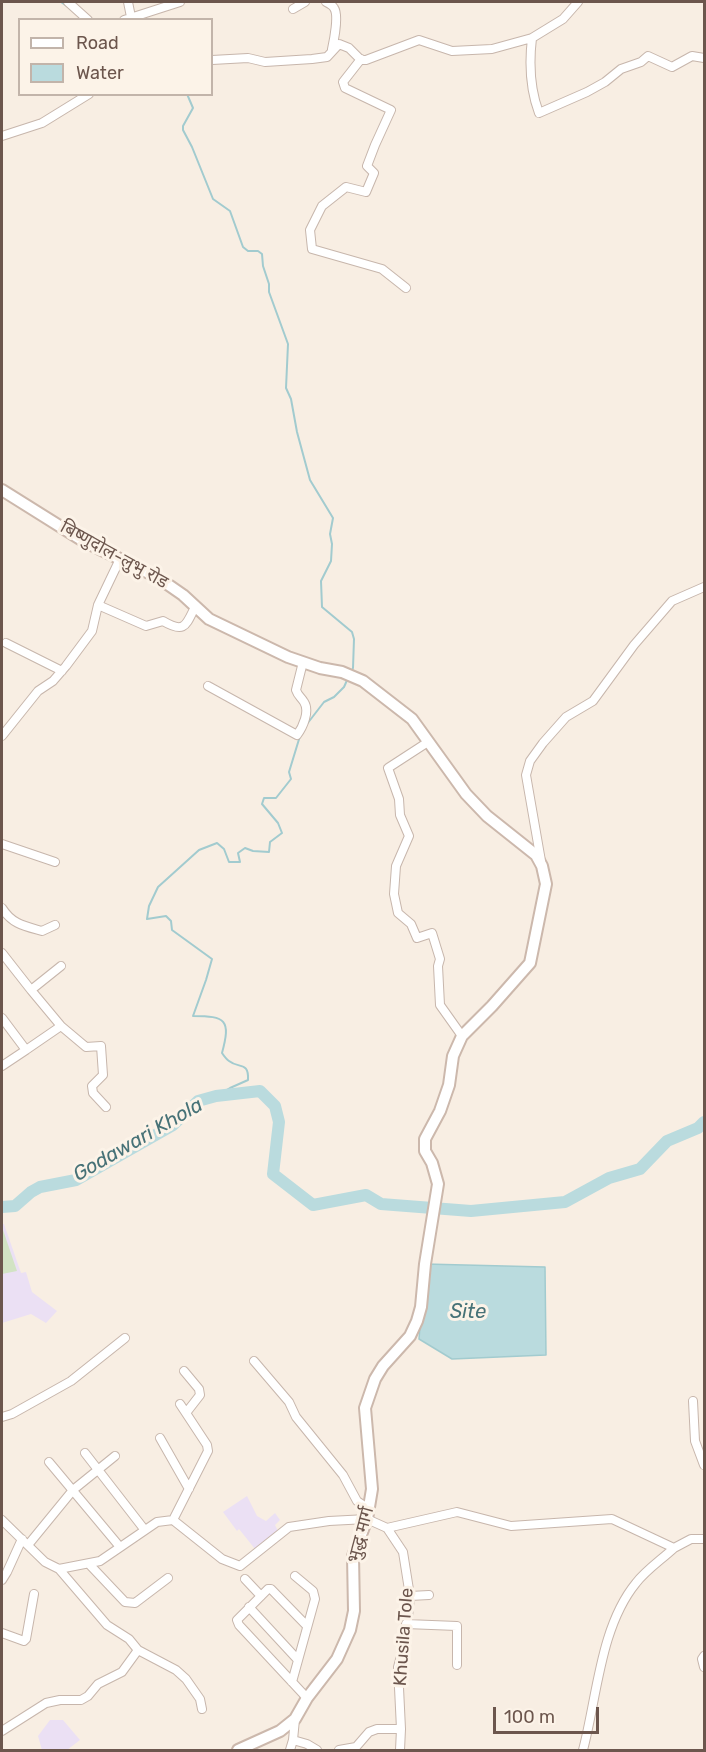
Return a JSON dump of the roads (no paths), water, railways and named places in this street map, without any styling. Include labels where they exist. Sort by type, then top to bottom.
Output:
[{"type":"street","points":[[68,2],[85,18]]},
{"type":"street","points":[[128,2],[128,18],[180,2]]},
{"type":"street","points":[[293,9],[304,2]]},
{"type":"street","points":[[326,2],[336,11],[336,33],[332,54]]},
{"type":"street","points":[[213,60],[248,58],[266,62],[321,58],[332,54],[339,44],[344,45],[361,60],[366,60],[419,40],[452,51],[492,49],[532,38],[563,19],[578,2]]},
{"type":"street","points":[[532,38],[530,72],[539,113],[587,92],[605,82],[621,69],[641,62],[648,56],[672,67],[692,56],[705,58]]},
{"type":"street","points":[[361,60],[343,82],[345,88],[391,110],[367,166],[375,174],[366,192],[345,188],[322,206],[310,230],[312,249],[382,269],[406,288]]},
{"type":"street","points":[[2,136],[42,123],[86,96]]},
{"type":"street","name":"बिष्णुदोल-लुभु रोड","points":[[2,490],[85,542],[157,577],[183,595],[209,619],[288,657],[342,672],[363,681],[412,719],[466,794],[487,816],[536,855],[542,866]]},
{"type":"street","points":[[2,736],[38,691],[53,681],[62,671],[92,631],[98,605],[120,559]]},
{"type":"street","points":[[428,742],[388,768],[399,799],[400,815],[409,836],[396,866],[394,894],[398,912],[411,924],[417,938],[432,933],[440,959],[438,966],[440,1005],[462,1036],[530,963],[546,884],[526,775],[530,761],[566,717],[592,701],[634,645],[672,601],[705,587]]},
{"type":"street","points":[[98,605],[146,626],[164,621],[175,628],[181,628],[186,624],[195,607]]},
{"type":"street","points":[[6,643],[62,671]]},
{"type":"street","points":[[208,686],[297,735],[307,710],[296,690],[303,662]]},
{"type":"street","points":[[2,844],[55,862]]},
{"type":"street","points":[[2,908],[9,920],[42,931],[55,925]]},
{"type":"street","points":[[2,927],[9,920]]},
{"type":"street","points":[[2,953],[61,1026],[86,1047],[101,1046],[103,1075],[92,1086],[93,1093],[106,1107]]},
{"type":"street","points":[[31,990],[61,966]]},
{"type":"street","points":[[2,1018],[26,1050]]},
{"type":"street","points":[[2,1066],[61,1026]]},
{"type":"street","name":"भुद्ध मार्ग","points":[[238,1750],[280,1731],[295,1719],[307,1698],[337,1659],[350,1630],[354,1611],[353,1556],[368,1514],[372,1489],[365,1408],[375,1379],[383,1366],[410,1336],[421,1308],[427,1250],[438,1185],[432,1162],[425,1151],[425,1139],[440,1111],[449,1085],[453,1056],[462,1036]]},
{"type":"street","points":[[2,1417],[12,1414],[71,1381],[125,1338]]},
{"type":"street","points":[[254,1361],[289,1402],[296,1418],[343,1475],[357,1501],[368,1514],[387,1528],[457,1512],[511,1527],[612,1519],[674,1548]]},
{"type":"street","points":[[184,1371],[199,1389],[200,1395],[186,1413]]},
{"type":"street","points":[[693,1401],[695,1441],[705,1465]]},
{"type":"street","points":[[174,1521],[208,1451],[207,1444],[180,1404]]},
{"type":"street","points":[[160,1438],[189,1489]]},
{"type":"street","points":[[84,1453],[144,1529]]},
{"type":"street","points":[[2,1581],[25,1542],[73,1490],[115,1456]]},
{"type":"street","points":[[49,1462],[120,1547]]},
{"type":"street","points":[[59,1569],[100,1561],[157,1522],[174,1521],[222,1559],[240,1566],[289,1527],[368,1514]]},
{"type":"street","points":[[2,1520],[45,1562],[59,1569],[107,1625],[129,1640],[138,1650],[176,1670],[186,1679],[200,1699],[202,1708]]},
{"type":"street","name":"Khusila Tole","points":[[387,1528],[403,1552],[410,1596],[405,1638],[398,1667],[400,1750]]},
{"type":"street","points":[[583,1750],[591,1723],[594,1696],[604,1655],[618,1613],[635,1583],[674,1548],[692,1539],[705,1539]]},
{"type":"street","points":[[89,1564],[125,1602],[130,1604],[135,1603],[168,1578]]},
{"type":"street","points":[[292,1682],[315,1595],[295,1576]]},
{"type":"street","points":[[245,1579],[261,1596]]},
{"type":"street","points":[[307,1626],[275,1591],[268,1589],[237,1620],[307,1698]]},
{"type":"street","points":[[2,1633],[24,1641],[26,1639],[34,1594]]},
{"type":"street","points":[[410,1596],[429,1595]]},
{"type":"street","points":[[249,1607],[298,1660]]},
{"type":"street","points":[[406,1624],[457,1626],[457,1665]]},
{"type":"street","points":[[2,1731],[46,1703],[81,1700],[88,1696],[98,1684],[122,1672],[138,1650]]},
{"type":"street","points":[[705,1656],[702,1659],[705,1667]]},
{"type":"street","points":[[290,1750],[295,1719]]},
{"type":"street","points":[[339,1750],[356,1747],[369,1732],[377,1729],[401,1729]]},
{"type":"street","points":[[293,1740],[308,1744],[317,1750]]},
{"type":"water","name":"Site","points":[[425,1264],[545,1267],[546,1355],[452,1359],[419,1339]]},
{"type":"waterway","points":[[61,2],[71,9]]},
{"type":"waterway","points":[[188,96],[193,108],[183,130],[213,199],[230,211],[243,247],[248,251],[258,251],[262,254],[269,292],[288,344],[286,388],[291,399],[297,432],[310,480],[333,518],[330,534],[331,561],[321,581],[322,607],[352,632],[354,639],[351,673]]},
{"type":"waterway","points":[[307,724],[324,702],[334,697],[344,687],[348,678]]},
{"type":"waterway","points":[[216,1096],[248,1080],[248,1074],[243,1066],[229,1061],[222,1053],[226,1033],[223,1022],[213,1017],[193,1016],[212,959],[172,930],[171,921],[166,916],[147,919],[149,906],[158,887],[199,850],[217,843],[224,849],[229,862],[240,862],[238,853],[245,848],[269,852],[270,842],[282,833],[278,823],[262,804],[264,798],[276,798],[291,779],[289,772],[300,736]]},
{"type":"waterway","name":"Godawari Khola","points":[[2,1207],[15,1206],[40,1187],[76,1180],[173,1125],[198,1101],[216,1096],[260,1091],[275,1106],[279,1122],[273,1174],[313,1205],[366,1195],[381,1204],[471,1211],[565,1202],[609,1178],[640,1169],[667,1141],[698,1128],[704,1122]]}]
